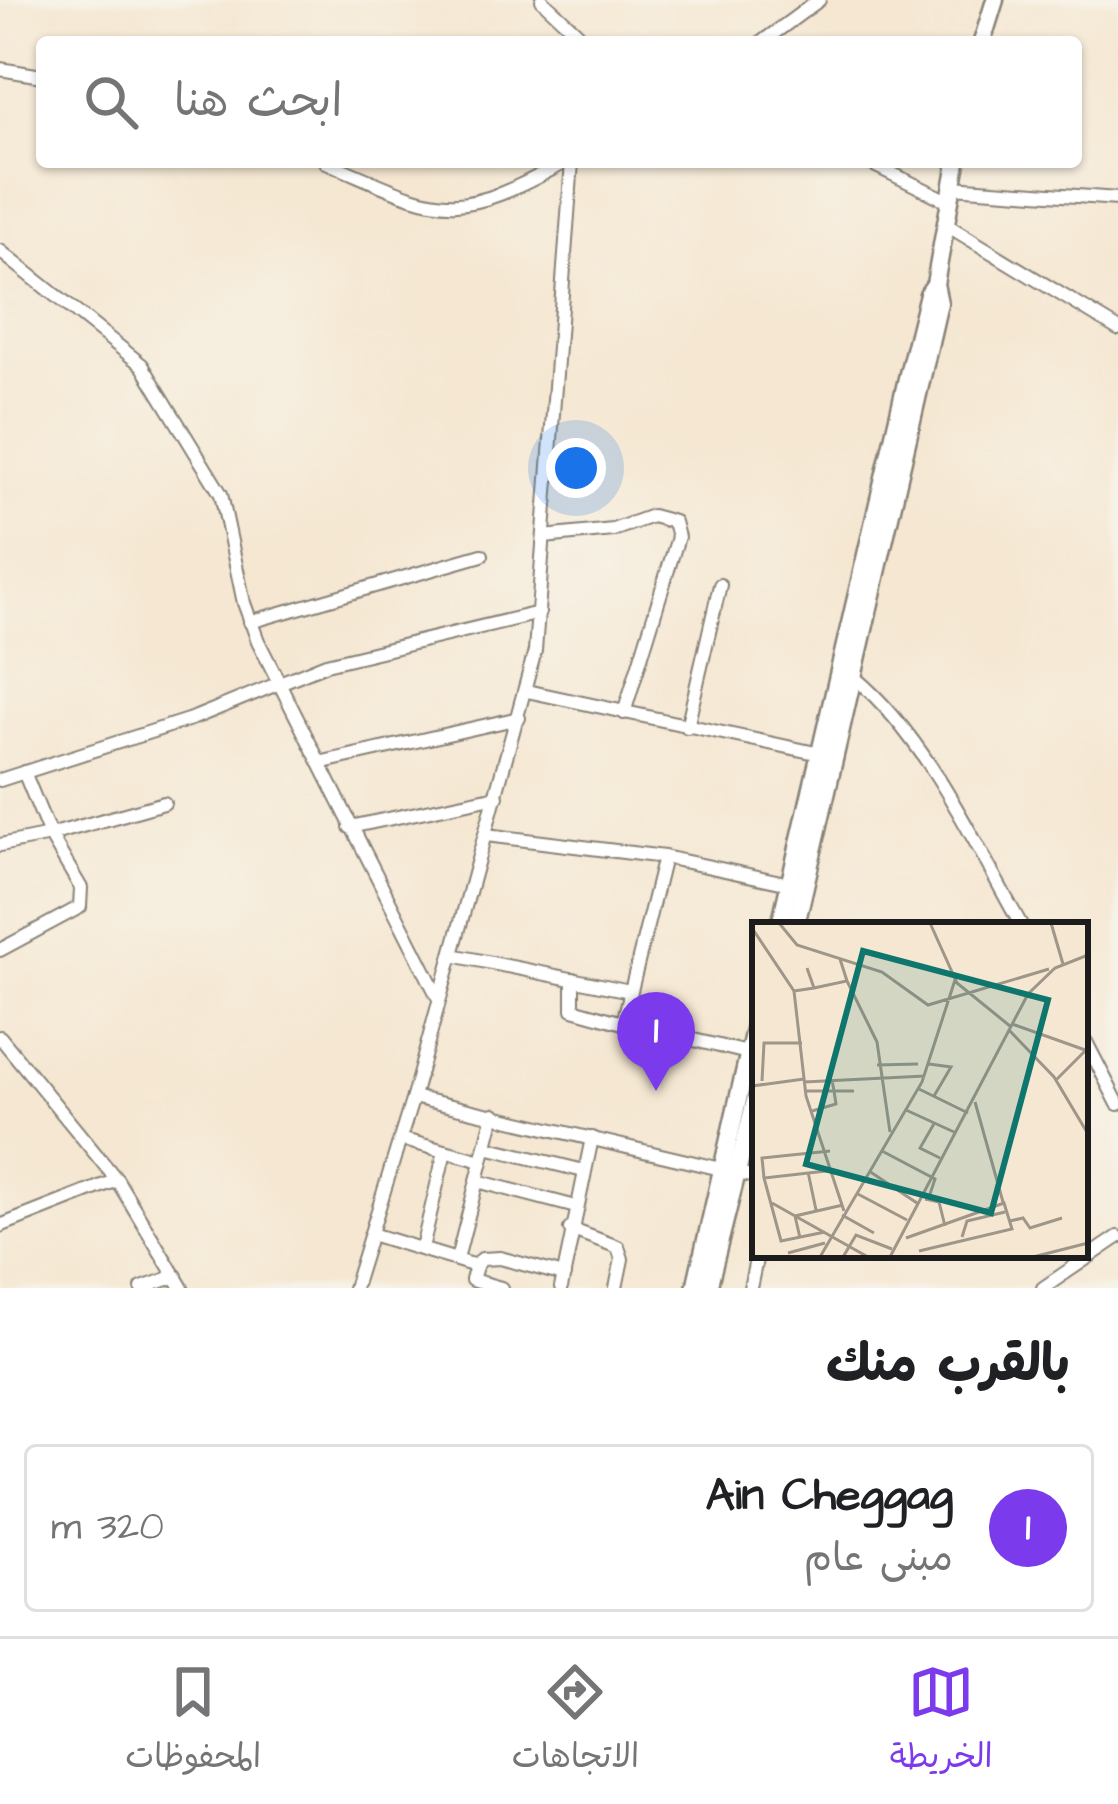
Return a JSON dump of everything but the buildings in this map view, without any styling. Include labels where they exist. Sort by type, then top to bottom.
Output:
[{"type":"street","points":[[542,0],[580,36]]},
{"type":"street","points":[[771,36],[819,0]]},
{"type":"street","points":[[984,36],[995,0]]},
{"type":"street","points":[[565,24],[567,36]]},
{"type":"street","points":[[0,69],[36,75]]},
{"type":"street","points":[[342,168],[448,208],[508,190],[555,168]]},
{"type":"street","points":[[354,1288],[527,691],[544,537],[568,168]]},
{"type":"street","points":[[884,168],[951,194],[1118,199]]},
{"type":"street","points":[[781,922],[855,678],[939,303],[935,284],[956,168]]},
{"type":"street","points":[[945,224],[1118,329]]},
{"type":"street","points":[[0,251],[142,365],[223,498],[250,622],[440,1000]]},
{"type":"street","points":[[797,922],[908,374],[928,294],[935,284]]},
{"type":"street","points":[[544,537],[613,530],[652,516],[674,522],[678,537],[624,713]]},
{"type":"street","points":[[250,622],[482,555]]},
{"type":"street","points":[[687,727],[720,585]]},
{"type":"street","points":[[0,780],[194,718],[326,664],[538,613]]},
{"type":"street","points":[[855,678],[880,701],[958,808],[1019,922]]},
{"type":"street","points":[[527,691],[830,757]]},
{"type":"street","points":[[322,762],[520,718]]},
{"type":"street","points":[[0,950],[80,907],[81,888],[50,835],[24,772]]},
{"type":"street","points":[[350,827],[497,796]]},
{"type":"street","points":[[0,845],[164,803]]},
{"type":"street","points":[[486,835],[664,857],[790,884]]},
{"type":"street","points":[[623,1023],[664,857]]},
{"type":"street","points":[[452,955],[630,991]]},
{"type":"street","points":[[573,979],[573,1009],[748,1053]]},
{"type":"street","points":[[0,1037],[117,1180],[179,1282],[142,1288]]},
{"type":"street","points":[[709,1288],[752,1037]]},
{"type":"street","points":[[1088,1046],[1118,1104]]},
{"type":"street","points":[[413,1097],[752,1176]]},
{"type":"street","points":[[695,1288],[729,1167],[752,1109]]},
{"type":"street","points":[[457,1259],[494,1114]]},
{"type":"street","points":[[501,1288],[470,1284],[482,1259],[500,1258],[562,1281],[592,1138]]},
{"type":"street","points":[[400,1139],[445,1151],[584,1171]]},
{"type":"street","points":[[422,1248],[445,1151]]},
{"type":"street","points":[[0,1226],[117,1180]]},
{"type":"street","points":[[477,1181],[575,1207]]},
{"type":"street","points":[[570,1229],[619,1246],[622,1259],[616,1288]]},
{"type":"street","points":[[371,1234],[476,1266]]},
{"type":"street","points":[[1043,1288],[1118,1238]]},
{"type":"street","points":[[749,1288],[757,1258]]},
{"type":"place","name":"Ain Cheggag","points":[[656,1091]]}]
